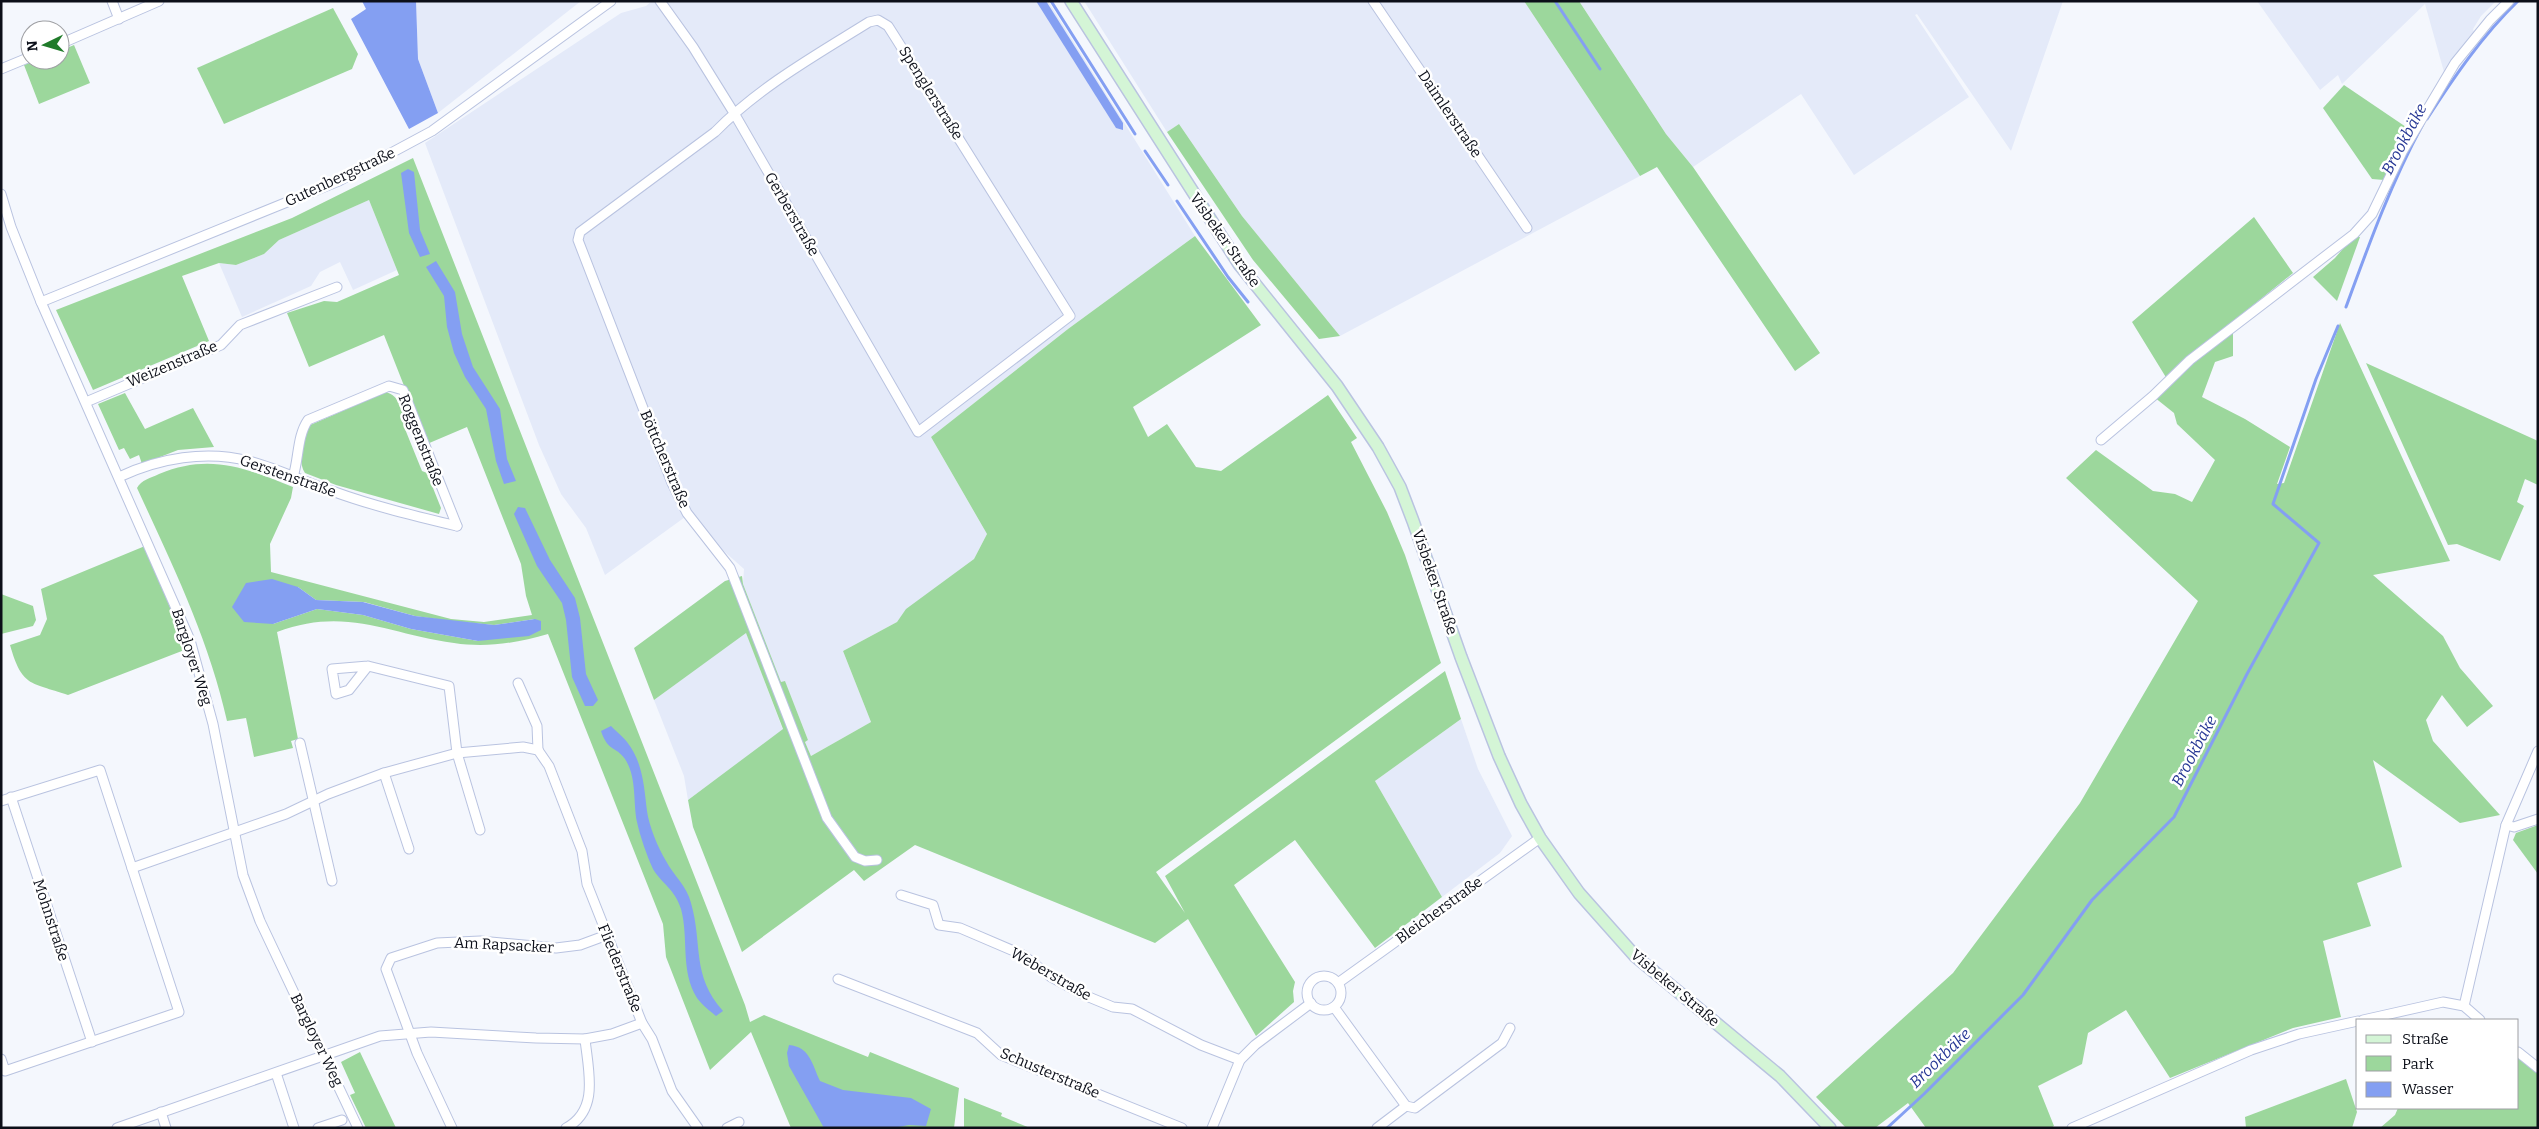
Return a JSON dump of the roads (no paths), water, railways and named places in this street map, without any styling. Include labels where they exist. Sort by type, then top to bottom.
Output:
[{"type":"main road","name":"Visbeker Straße","points":[[1071,1],[1239,264],[1337,386],[1378,447],[1400,487],[1499,756],[1521,804],[1540,838],[1579,892],[1635,956],[1780,1076],[1830,1128]]},
{"type":"street","points":[[112,1],[119,19]]},
{"type":"street","points":[[70,40],[159,1]]},
{"type":"street","name":"Gutenbergstraße","points":[[41,302],[339,181],[412,143],[432,131],[611,1]]},
{"type":"street","name":"Gerberstraße","points":[[660,1],[693,47],[734,113],[918,432]]},
{"type":"street","name":"Daimlerstraße","points":[[1373,1],[1527,228]]},
{"type":"street","points":[[2101,440],[2153,396],[2190,360],[2354,234],[2372,214],[2402,152],[2455,63],[2490,20],[2509,1]]},
{"type":"street","name":"Spenglerstraße","points":[[734,113],[836,42],[869,22],[878,20],[888,26],[1070,316],[918,432]]},
{"type":"street","points":[[1,69],[20,60]]},
{"type":"street","name":"Böttcherstraße","points":[[734,113],[715,132],[580,232],[578,240],[672,483],[687,513],[730,568],[827,818],[855,857],[865,861],[877,860]]},
{"type":"street","name":"Bargloyer Weg","points":[[1,194],[11,227],[41,302],[175,604],[200,672],[214,724],[243,875],[260,922],[358,1128]]},
{"type":"street","name":"Weizenstraße","points":[[86,402],[221,345],[240,326],[337,287]]},
{"type":"street","name":"Roggenstraße","points":[[292,477],[298,462],[302,430],[308,420],[389,386],[403,390],[457,526]]},
{"type":"street","name":"Gerstenstraße","points":[[119,476],[139,467],[204,456],[227,456],[251,461],[372,504],[457,526]]},
{"type":"street","points":[[368,666],[449,686],[457,753],[480,830]]},
{"type":"street","points":[[132,868],[286,814],[384,773],[457,753],[523,747],[538,750],[537,726],[518,683]]},
{"type":"street","points":[[300,743],[315,801],[332,881]]},
{"type":"street","name":"Fliederstraße","points":[[121,1127],[324,1057],[352,1044],[380,1036],[410,1032],[585,1039],[612,1034],[642,1024],[587,884],[582,850],[549,766],[538,750]]},
{"type":"street","points":[[2464,1006],[2506,825],[2538,751]]},
{"type":"street","points":[[1,801],[100,770],[179,1012],[5,1071],[1,1059]]},
{"type":"street","points":[[384,773],[409,849]]},
{"type":"street","name":"Mohnstraße","points":[[11,797],[92,1042]]},
{"type":"street","points":[[2506,825],[2514,827],[2538,819]]},
{"type":"street","name":"Bleicherstraße","points":[[1338,983],[1540,838]]},
{"type":"street","name":"Weberstraße","points":[[901,895],[933,904],[939,925],[960,928],[1023,956],[1051,977],[1084,995],[1113,1007],[1132,1009],[1201,1044],[1240,1060]]},
{"type":"street","name":"Am Rapsacker","points":[[452,1128],[416,1054],[410,1032],[386,969],[391,958],[437,943],[480,941],[556,948],[580,945],[607,935]]},
{"type":"street","points":[[1329,977],[1338,983],[1340,998],[1334,1007],[1325,1010],[1311,1004],[1308,988],[1314,980],[1329,977]]},
{"type":"street","name":"Schusterstraße","points":[[838,979],[976,1033],[1002,1055],[1182,1128]]},
{"type":"street","points":[[2367,1019],[2443,1002],[2464,1006],[2479,1019]]},
{"type":"street","points":[[1212,1128],[1240,1060],[1255,1045],[1311,1004]]},
{"type":"street","points":[[1334,1007],[1406,1106],[1415,1108],[1502,1043],[1510,1028]]},
{"type":"street","points":[[2072,1128],[2251,1050],[2300,1034],[2356,1022]]},
{"type":"street","points":[[642,1024],[652,1039],[672,1092],[698,1128]]},
{"type":"street","points":[[566,1128],[580,1116],[589,1099],[585,1039]]},
{"type":"street","points":[[2519,1053],[2538,1068]]},
{"type":"street","points":[[276,1073],[294,1128]]},
{"type":"street","points":[[1378,1128],[1406,1106]]},
{"type":"street","points":[[161,1112],[166,1128]]},
{"type":"street","points":[[318,1128],[342,1120]]},
{"type":"street","points":[[727,1128],[739,1122]]},
{"type":"water","points":[[362,1],[416,1],[418,59],[438,113],[409,129],[351,19],[366,9]]},
{"type":"water","points":[[1036,1],[1046,1],[1123,123],[1123,130],[1116,128]]},
{"type":"water","points":[[408,169],[414,172],[420,230],[430,254],[420,257],[409,233],[401,173]]},
{"type":"water","points":[[436,261],[455,292],[462,334],[473,367],[500,409],[507,459],[516,481],[504,484],[496,461],[486,409],[465,377],[454,353],[447,327],[444,296],[426,267]]},
{"type":"water","points":[[518,507],[525,508],[550,560],[575,598],[580,618],[586,674],[598,700],[593,706],[585,706],[572,677],[566,620],[562,603],[537,566],[514,514]]},
{"type":"water","points":[[272,579],[298,587],[316,600],[363,602],[415,616],[494,625],[535,619],[541,621],[541,630],[529,636],[478,641],[411,629],[363,615],[317,609],[273,624],[244,622],[232,607],[246,583]]},
{"type":"water","points":[[611,726],[627,742],[640,766],[648,817],[654,837],[666,861],[689,897],[695,918],[702,972],[713,998],[723,1011],[716,1016],[699,1001],[688,977],[681,909],[675,896],[653,869],[648,858],[637,822],[633,782],[629,766],[622,755],[609,746],[601,731]]},
{"type":"water","points":[[789,1045],[796,1046],[806,1053],[820,1081],[843,1090],[911,1098],[931,1109],[926,1126],[824,1128],[789,1066],[787,1053]]},
{"type":"waterway","points":[[1051,1],[1135,134]]},
{"type":"waterway","points":[[1555,1],[1600,69]]},
{"type":"waterway","name":"Brookbäke","points":[[2427,119],[2469,57],[2492,28],[2518,1]]},
{"type":"waterway","name":"Brookbäke","points":[[2346,307],[2391,191],[2423,124]]},
{"type":"waterway","points":[[1145,151],[1168,185]]},
{"type":"waterway","points":[[1177,201],[1228,277],[1248,302]]},
{"type":"waterway","name":"Brookbäke","points":[[1887,1128],[1924,1094],[2023,995],[2092,900],[2174,817],[2247,674],[2319,543],[2273,504],[2316,379],[2338,326]]}]
